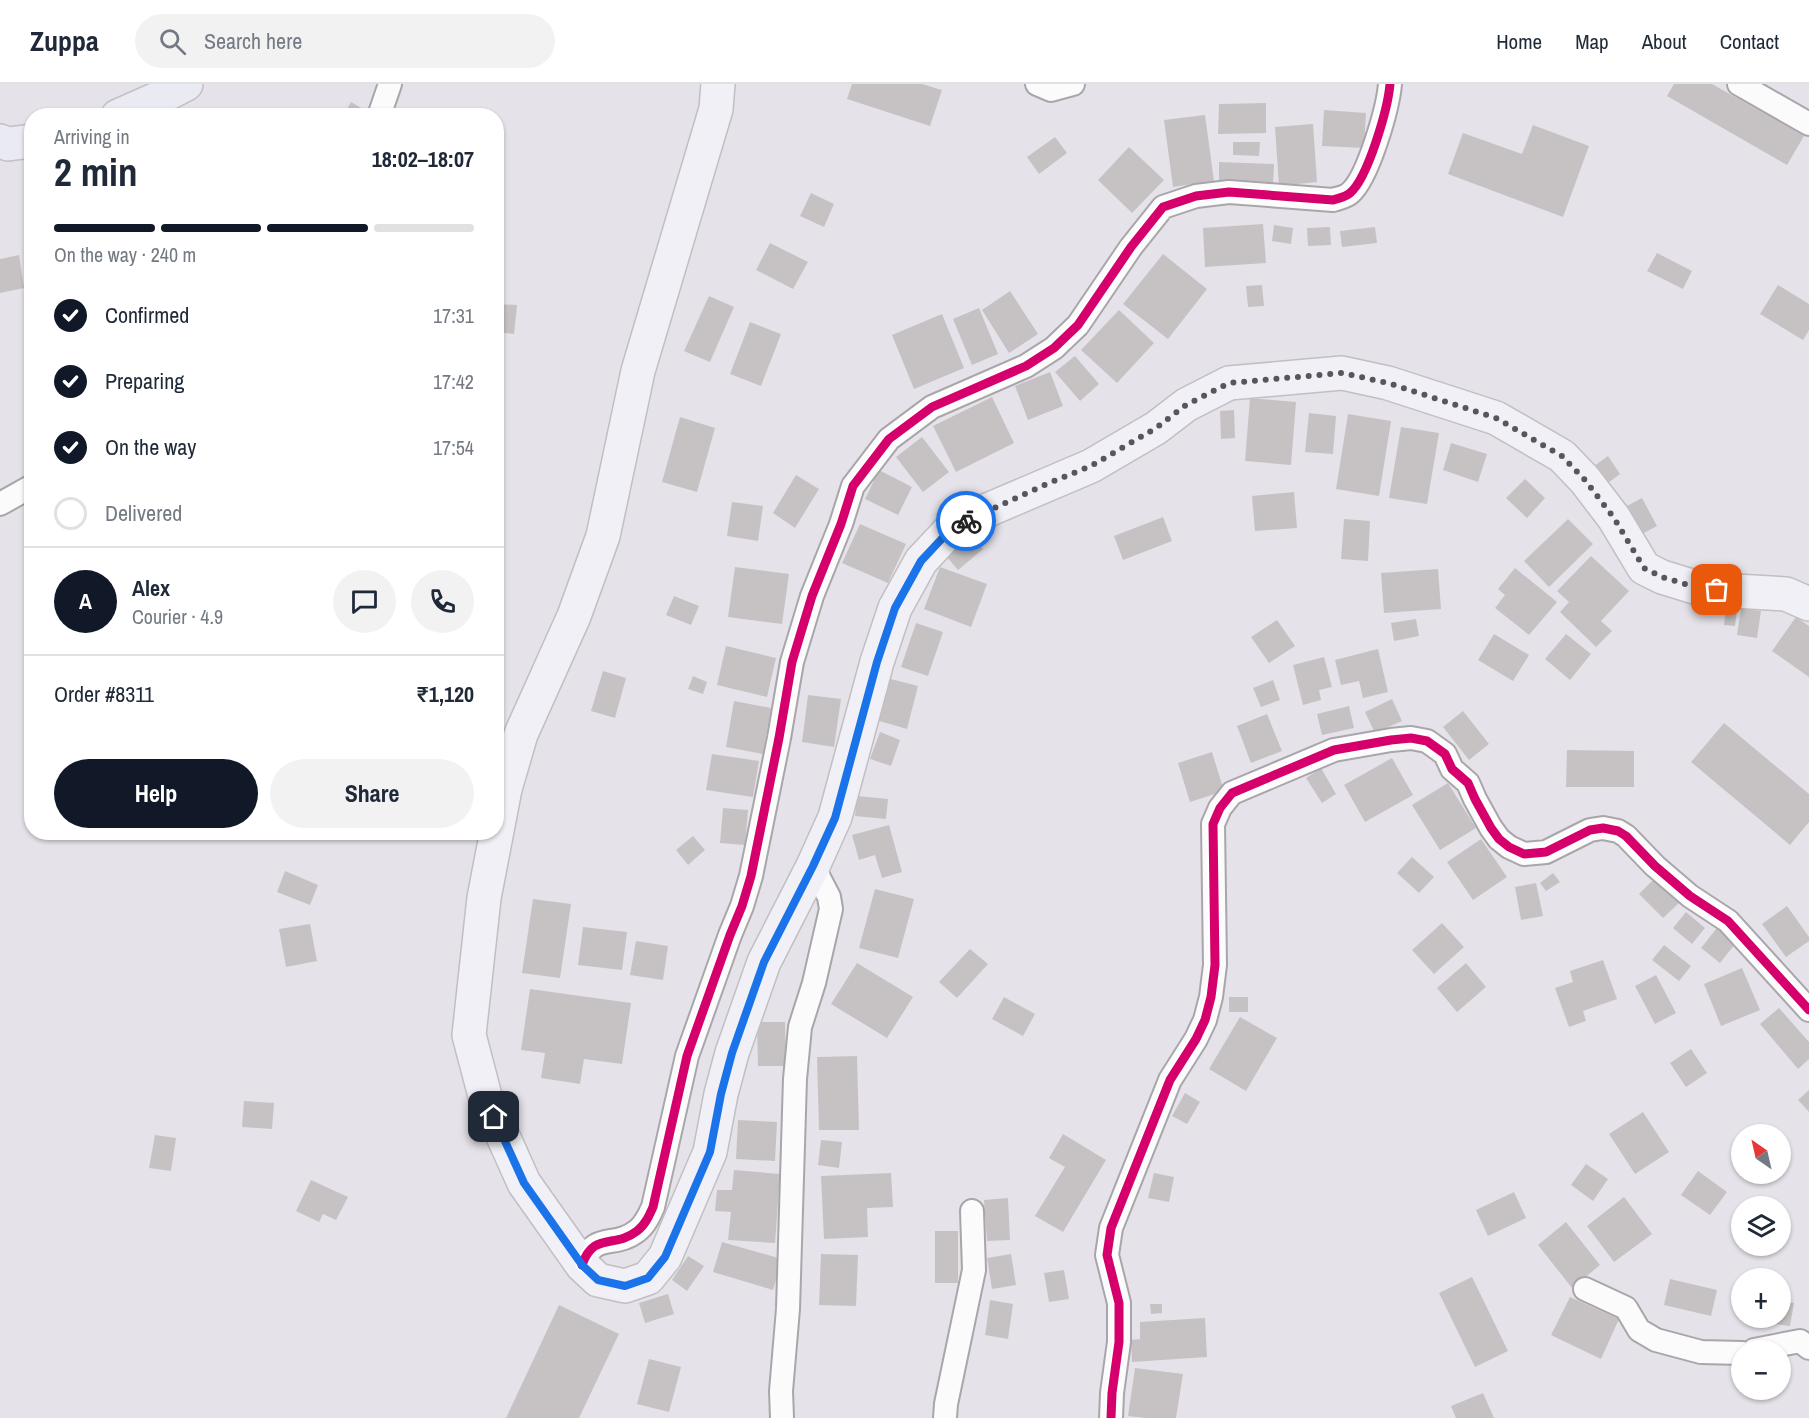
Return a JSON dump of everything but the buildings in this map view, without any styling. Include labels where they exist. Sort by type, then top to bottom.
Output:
[{"type":"highway","points":[[136,108],[186,84]]},
{"type":"highway","points":[[0,141],[8,144],[24,142]]},
{"type":"main road","points":[[504,794],[521,734],[574,616],[603,536],[638,371],[716,109],[718,84]]},
{"type":"main road","points":[[495,840],[484,898],[469,1035],[484,1096],[524,1183],[582,1265],[598,1280],[625,1286],[648,1278],[665,1257],[710,1152],[727,1074],[749,1001],[764,962],[835,818],[877,662],[895,608],[921,561],[950,530],[976,515],[1091,466],[1156,428],[1186,405],[1229,383],[1342,373],[1388,383],[1496,418],[1562,456],[1585,480],[1614,518],[1644,568],[1662,577],[1701,589],[1786,594],[1809,604]]},
{"type":"street","points":[[382,108],[390,84]]},
{"type":"street","points":[[1037,84],[1051,90],[1073,84]]},
{"type":"street","points":[[582,1265],[591,1247],[619,1240],[636,1232],[646,1221],[653,1207],[687,1056],[751,876],[792,663],[812,596],[841,524],[853,486],[889,439],[932,407],[1026,366],[1054,348],[1078,325],[1131,247],[1163,207],[1196,196],[1228,192],[1333,200],[1348,195],[1358,185],[1374,147],[1390,84]]},
{"type":"street","points":[[1739,84],[1809,124]]},
{"type":"street","points":[[0,504],[24,490]]},
{"type":"street","points":[[1111,1418],[1119,1342],[1119,1303],[1107,1255],[1111,1228],[1170,1080],[1205,1020],[1215,965],[1213,824],[1220,808],[1232,793],[1334,750],[1411,738],[1427,741],[1445,754],[1452,769],[1468,783],[1491,828],[1509,847],[1524,854],[1546,852],[1590,830],[1603,828],[1618,831],[1690,896],[1728,921],[1809,1010]]},
{"type":"street","points":[[782,1418],[781,1390],[788,1310],[795,1079],[800,1027],[814,984],[831,909],[829,897],[813,866]]},
{"type":"street","points":[[945,1418],[974,1270],[972,1211]]},
{"type":"street","points":[[1585,1289],[1626,1308],[1639,1330],[1656,1340],[1701,1352],[1731,1353]]},
{"type":"street","points":[[1791,1343],[1800,1341],[1809,1348]]},
{"type":"cycle path","points":[[582,1265],[592,1248],[629,1236],[637,1231],[645,1223],[653,1207],[687,1056],[751,876],[792,662],[812,596],[841,524],[853,486],[889,439],[932,407],[1026,366],[1054,348],[1078,325],[1131,247],[1163,207],[1196,196],[1229,192],[1333,200],[1348,194],[1357,185],[1370,158],[1381,125],[1390,84]]},
{"type":"cycle path","points":[[1111,1418],[1119,1342],[1119,1303],[1107,1255],[1111,1228],[1170,1080],[1205,1020],[1215,965],[1213,824],[1220,808],[1232,793],[1334,750],[1411,738],[1427,741],[1445,754],[1452,769],[1468,783],[1491,828],[1509,847],[1524,854],[1546,852],[1590,830],[1603,828],[1618,831],[1690,896],[1728,921],[1809,1010]]},
{"type":"way so far","points":[[966,521],[1091,466],[1156,428],[1186,405],[1229,383],[1342,373],[1388,383],[1496,418],[1562,456],[1585,480],[1614,518],[1644,568],[1662,577],[1701,589],[1717,590]]},
{"type":"route","points":[[494,1117],[524,1183],[582,1265],[598,1280],[625,1286],[648,1278],[665,1257],[678,1231],[710,1152],[721,1094],[732,1053],[764,962],[835,818],[877,662],[895,608],[921,561],[950,530],[966,521]]}]
